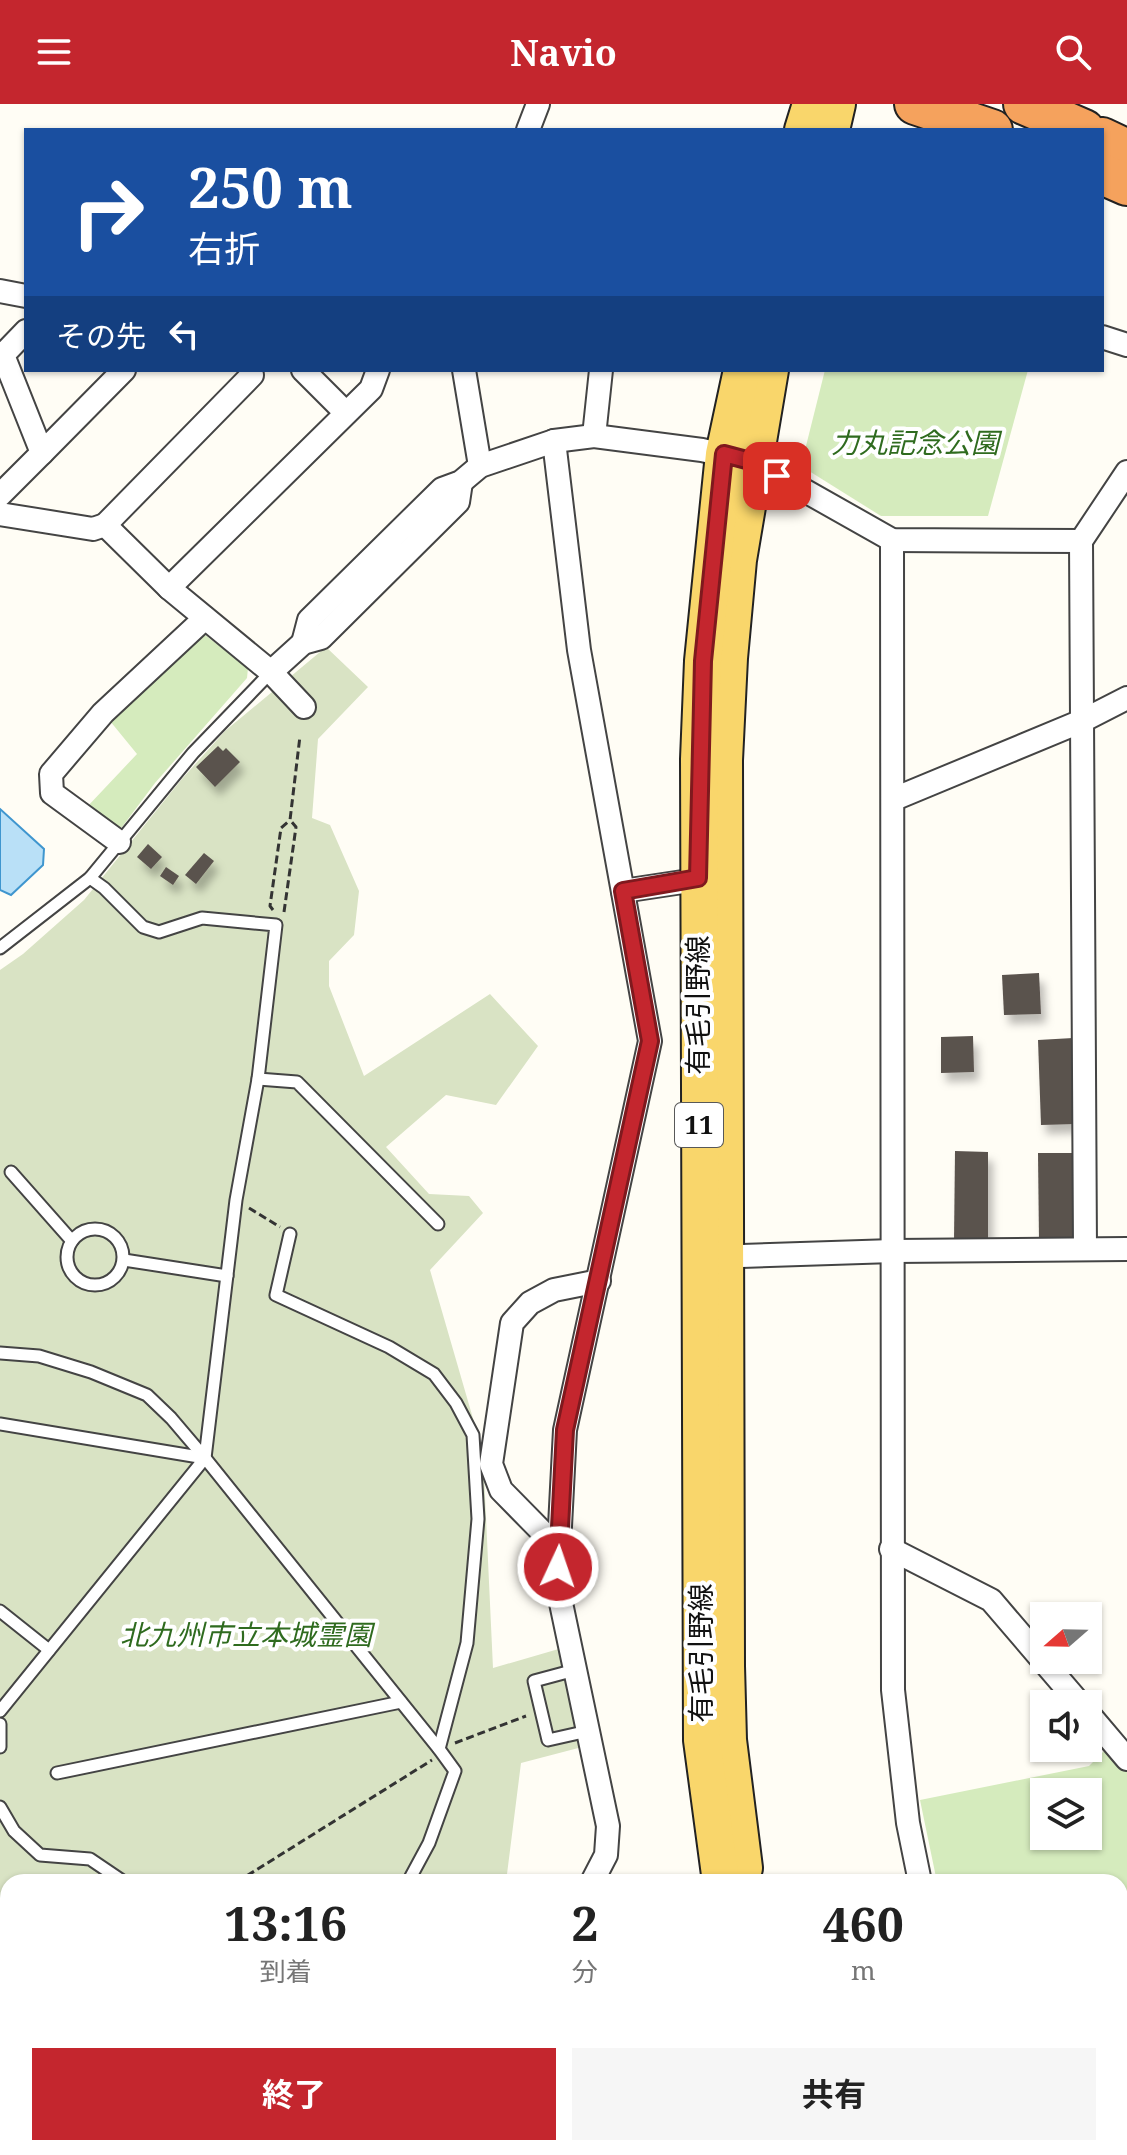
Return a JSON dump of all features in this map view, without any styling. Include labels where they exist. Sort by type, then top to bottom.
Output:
[{"type":"highway","points":[[915,104],[986,128]]},
{"type":"highway","points":[[1035,106],[1080,128]]},
{"type":"highway","points":[[1104,139],[1127,150]]},
{"type":"highway","points":[[1104,175],[1127,185]]},
{"type":"main road","points":[[804,128],[811,104]]},
{"type":"main road","points":[[831,128],[837,104]]},
{"type":"main road","name":"有毛引野線","points":[[720,1874],[702,1740],[713,1257],[712,878],[738,560],[742,372]]},
{"type":"main road","name":"有毛引野線","points":[[739,458],[769,372]]},
{"type":"main road","name":"有毛引野線","points":[[713,1257],[728,1740],[745,1874]]},
{"type":"street","points":[[533,128],[538,104]]},
{"type":"street","points":[[0,291],[24,296]]},
{"type":"street","points":[[24,333],[3,355],[42,453]]},
{"type":"street","points":[[1104,338],[1127,345]]},
{"type":"street","points":[[0,495],[122,372]]},
{"type":"street","points":[[0,514],[93,529],[105,525],[252,372]]},
{"type":"street","points":[[305,372],[345,412]]},
{"type":"street","points":[[169,588],[371,389],[377,372]]},
{"type":"street","points":[[464,372],[480,466]]},
{"type":"street","points":[[594,436],[601,372]]},
{"type":"street","points":[[271,672],[303,643],[321,638],[458,502],[461,482],[480,466],[554,441],[594,436],[739,458],[892,540],[1081,541]]},
{"type":"street","points":[[554,441],[579,650],[650,1041],[565,1430],[557,1584],[608,1826],[606,1855],[596,1874]]},
{"type":"street","points":[[1085,1248],[1081,541],[1127,472]]},
{"type":"street","points":[[105,525],[169,588],[271,672],[304,707]]},
{"type":"street","points":[[892,540],[893,1690],[908,1823],[918,1874]]},
{"type":"street","points":[[119,842],[52,793],[51,774],[103,713],[205,618]]},
{"type":"street","points":[[894,799],[1082,721],[1127,698]]},
{"type":"street","points":[[623,891],[712,878]]},
{"type":"street","points":[[713,1257],[893,1251],[1127,1249]]},
{"type":"street","points":[[559,1549],[501,1490],[491,1464],[512,1323],[530,1303],[554,1290],[599,1281]]},
{"type":"street","points":[[891,1549],[991,1600],[1068,1690]]},
{"type":"street","points":[[1102,1730],[1127,1759]]},
{"type":"lane","points":[[0,948],[90,878],[193,753],[271,672]]},
{"type":"lane","points":[[0,1711],[205,1458],[236,1200],[258,1079],[276,925],[202,918],[159,932],[143,927],[90,878]]},
{"type":"lane","points":[[258,1079],[297,1082],[438,1224]]},
{"type":"lane","points":[[11,1172],[72,1241]]},
{"type":"lane","points":[[98,1228],[112,1233],[121,1245],[124,1260],[119,1274],[108,1284],[93,1286],[79,1281],[69,1270],[67,1255],[72,1241],[83,1231],[98,1228]]},
{"type":"lane","points":[[290,1234],[276,1295],[389,1347],[434,1374],[456,1403],[473,1435],[478,1519],[467,1643],[439,1749]]},
{"type":"lane","points":[[124,1260],[227,1276]]},
{"type":"lane","points":[[0,1353],[39,1356],[91,1372],[147,1395],[205,1458],[439,1749],[455,1771],[429,1843],[412,1874]]},
{"type":"lane","points":[[0,1424],[205,1458]]},
{"type":"lane","points":[[0,1611],[49,1650]]},
{"type":"lane","points":[[575,1670],[534,1681],[548,1740],[588,1731]]},
{"type":"lane","points":[[57,1773],[401,1702]]},
{"type":"lane","points":[[0,1724],[0,1747]]},
{"type":"lane","points":[[0,1807],[14,1831],[40,1855],[90,1859],[112,1874]]},
{"type":"path","points":[[290,820],[296,827],[284,912],[278,917],[270,906],[281,828],[290,820],[300,736]]},
{"type":"path","points":[[236,1200],[290,1234]]},
{"type":"path","points":[[250,1874],[439,1755],[439,1749],[541,1710]]},
{"type":"green space","name":"力丸記念公園","points":[[824,372],[1027,372],[988,516],[881,516],[801,466]]},
{"type":"green space","points":[[205,635],[248,668],[247,678],[155,783],[122,827],[115,828],[87,807],[137,754],[110,721],[196,639]]},
{"type":"green space","name":"北九州市立本城霊園","points":[[326,647],[368,687],[318,739],[312,818],[330,825],[359,891],[354,935],[329,961],[329,986],[364,1076],[490,994],[538,1046],[496,1105],[446,1095],[386,1147],[429,1194],[469,1196],[483,1213],[430,1270],[483,1453],[493,1668],[562,1648],[586,1746],[521,1763],[507,1874],[0,1874],[0,970],[23,954],[84,900],[225,731]]},
{"type":"green space","points":[[1109,1746],[1127,1768],[1127,1874],[935,1874],[920,1800],[1089,1766],[1093,1762],[1102,1762],[1102,1753]]},
{"type":"water","points":[[0,809],[44,849],[43,865],[11,895],[0,890]]},
{"type":"building","points":[[218,746],[223,751],[226,748],[240,762],[215,787],[196,767]]},
{"type":"building","points":[[148,844],[162,857],[151,869],[137,857]]},
{"type":"building","points":[[204,853],[214,861],[196,884],[185,875]]},
{"type":"building","points":[[166,867],[179,876],[173,885],[160,876]]},
{"type":"building","points":[[1039,973],[1041,1014],[1004,1015],[1002,975]]},
{"type":"building","points":[[973,1036],[974,1072],[941,1073],[941,1037]]},
{"type":"building","points":[[1073,1038],[1076,1124],[1041,1125],[1038,1040]]},
{"type":"building","points":[[955,1151],[988,1152],[988,1241],[954,1241]]},
{"type":"building","points":[[1038,1153],[1072,1153],[1073,1241],[1039,1241]]},
{"type":"route","points":[[558,1567],[565,1430],[650,1041],[623,891],[698,878],[703,661],[724,454],[754,462],[777,476]]}]
